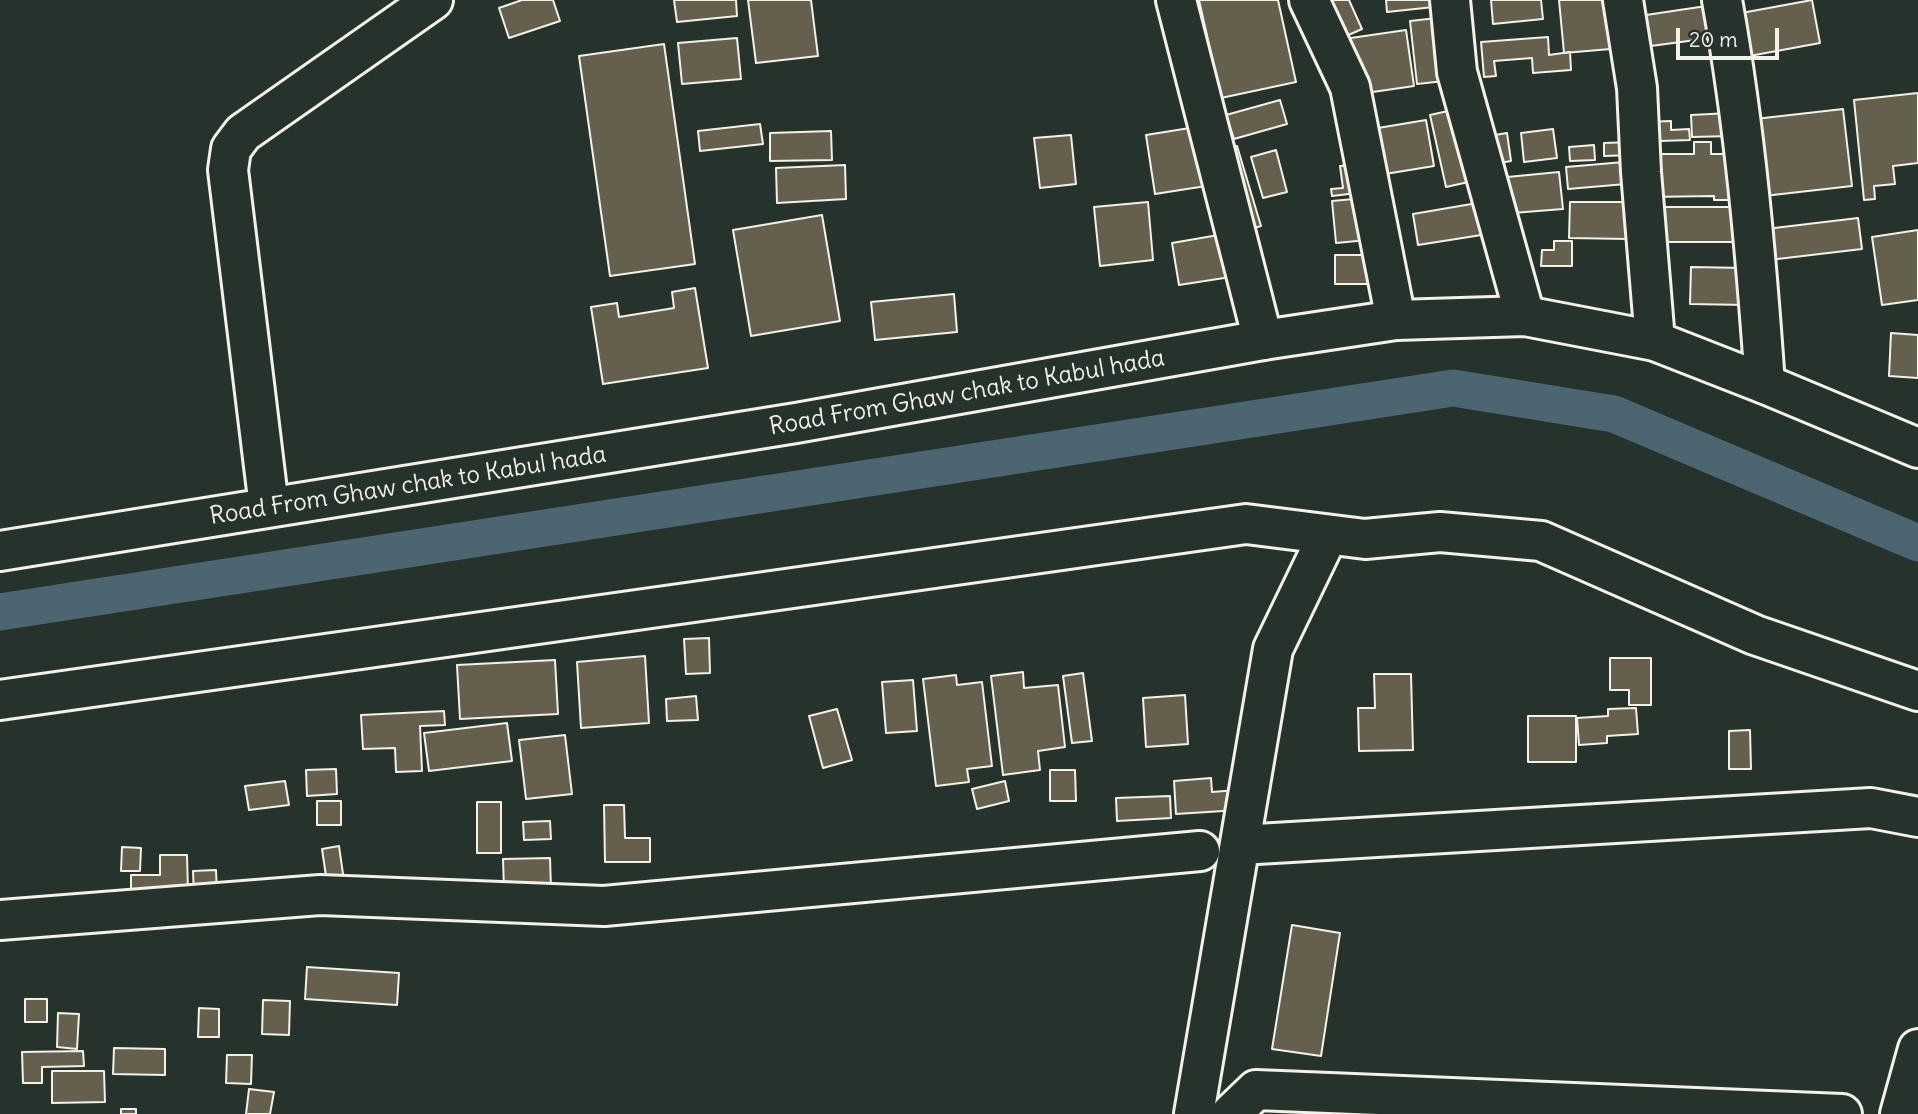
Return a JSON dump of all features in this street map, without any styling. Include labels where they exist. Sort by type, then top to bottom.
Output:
[{"type":"street","points":[[269,507],[228,170],[230,149],[243,133],[433,0]]},
{"type":"street","points":[[1176,0],[1263,340]]},
{"type":"street","points":[[1309,0],[1350,87],[1395,320]]},
{"type":"street","points":[[1450,0],[1457,72],[1525,316]]},
{"type":"street","points":[[1623,0],[1637,88],[1655,341]]},
{"type":"street","points":[[1722,0],[1735,71],[1753,218],[1765,384]]},
{"type":"street","name":"Road From Ghaw chak to Kabul hada","points":[[0,551],[796,424],[1263,340],[1395,320],[1525,316],[1655,341],[1918,448]]},
{"type":"street","points":[[0,700],[1246,524],[1365,538],[1440,532],[1541,541],[1755,635],[1918,691]]},
{"type":"street","points":[[1194,1114],[1273,649],[1328,535]]},
{"type":"street","points":[[1240,845],[1871,807],[1918,817]]},
{"type":"street","points":[[0,920],[320,895],[604,905],[1200,851]]},
{"type":"street","points":[[1900,1114],[1918,1049]]},
{"type":"street","points":[[1231,1114],[1256,1090],[1842,1114]]},
{"type":"building","points":[[522,0],[553,0],[560,21],[509,38],[499,8]]},
{"type":"building","points":[[674,0],[736,0],[737,16],[677,22]]},
{"type":"building","points":[[748,0],[811,0],[818,56],[756,63]]},
{"type":"building","points":[[1199,0],[1278,0],[1296,82],[1221,98]]},
{"type":"building","points":[[1319,0],[1349,0],[1362,29],[1337,40]]},
{"type":"building","points":[[1386,0],[1442,0],[1443,6],[1387,12]]},
{"type":"building","points":[[1491,0],[1541,0],[1543,19],[1493,24]]},
{"type":"building","points":[[1559,0],[1618,0],[1622,48],[1564,53]]},
{"type":"building","points":[[1812,0],[1820,43],[1744,57],[1736,14]]},
{"type":"building","points":[[1713,5],[1718,37],[1651,46],[1646,15]]},
{"type":"building","points":[[1446,17],[1454,80],[1417,84],[1410,21]]},
{"type":"building","points":[[1406,30],[1414,86],[1352,95],[1344,39]]},
{"type":"building","points":[[1548,37],[1549,55],[1570,52],[1571,70],[1533,73],[1532,58],[1494,61],[1496,76],[1484,77],[1481,42]]},
{"type":"building","points":[[737,38],[741,79],[682,84],[678,43]]},
{"type":"building","points":[[664,44],[695,264],[610,276],[579,56]]},
{"type":"building","points":[[1918,93],[1918,163],[1893,166],[1895,184],[1874,186],[1875,199],[1864,200],[1854,100]]},
{"type":"building","points":[[1280,100],[1287,124],[1234,139],[1226,115]]},
{"type":"building","points":[[1457,109],[1473,181],[1446,187],[1430,115]]},
{"type":"building","points":[[1843,109],[1852,186],[1764,196],[1755,119]]},
{"type":"building","points":[[1730,113],[1731,136],[1692,137],[1691,115]]},
{"type":"building","points":[[1426,120],[1434,166],[1373,176],[1366,130]]},
{"type":"building","points":[[1671,121],[1671,130],[1689,129],[1690,140],[1660,141],[1660,147],[1647,148],[1646,122]]},
{"type":"building","points":[[760,124],[763,144],[700,151],[698,131]]},
{"type":"building","points":[[1196,127],[1206,186],[1155,194],[1146,135]]},
{"type":"building","points":[[1553,129],[1557,158],[1524,162],[1521,133]]},
{"type":"building","points":[[831,131],[832,160],[770,161],[770,133]]},
{"type":"building","points":[[1507,133],[1511,161],[1494,164],[1489,136]]},
{"type":"building","points":[[1071,135],[1076,184],[1040,188],[1034,138]]},
{"type":"building","points":[[1633,142],[1634,155],[1604,156],[1604,143]]},
{"type":"building","points":[[1694,142],[1711,142],[1711,154],[1739,154],[1739,200],[1714,200],[1714,196],[1648,197],[1648,154],[1694,154]]},
{"type":"building","points":[[1594,145],[1595,160],[1570,161],[1569,147]]},
{"type":"building","points":[[1237,146],[1261,226],[1241,232],[1217,152]]},
{"type":"building","points":[[1276,150],[1287,192],[1263,198],[1251,157]]},
{"type":"building","points":[[1624,162],[1626,184],[1568,189],[1566,167]]},
{"type":"building","points":[[1362,164],[1365,192],[1332,196],[1331,189],[1343,188],[1340,166]]},
{"type":"building","points":[[845,165],[846,199],[777,203],[776,168]]},
{"type":"building","points":[[1559,172],[1563,209],[1500,214],[1497,178]]},
{"type":"building","points":[[1365,198],[1368,240],[1336,243],[1332,201]]},
{"type":"building","points":[[1489,201],[1494,233],[1418,245],[1413,214]]},
{"type":"building","points":[[1148,202],[1153,260],[1100,266],[1094,207]]},
{"type":"building","points":[[1570,202],[1629,202],[1628,239],[1569,238]]},
{"type":"building","points":[[1653,207],[1739,207],[1738,242],[1653,242]]},
{"type":"building","points":[[822,215],[840,321],[751,336],[733,230]]},
{"type":"building","points":[[1858,218],[1862,249],[1769,260],[1766,229]]},
{"type":"building","points":[[1918,230],[1918,300],[1882,305],[1872,237]]},
{"type":"building","points":[[1230,233],[1237,276],[1179,285],[1172,243]]},
{"type":"building","points":[[1554,241],[1572,241],[1572,266],[1541,266],[1542,250],[1554,250]]},
{"type":"building","points":[[1335,255],[1375,255],[1375,284],[1335,284]]},
{"type":"building","points":[[1691,267],[1747,268],[1747,305],[1690,304]]},
{"type":"building","points":[[695,288],[708,368],[603,384],[591,307],[617,303],[619,317],[674,308],[672,292]]},
{"type":"building","points":[[954,294],[957,332],[875,340],[871,302]]},
{"type":"building","points":[[1891,333],[1918,335],[1918,378],[1889,376]]},
{"type":"building","points":[[709,638],[710,673],[686,674],[684,639]]},
{"type":"building","points":[[645,656],[649,723],[581,728],[577,662]]},
{"type":"building","points":[[1610,658],[1651,658],[1651,705],[1629,705],[1629,690],[1610,690]]},
{"type":"building","points":[[555,660],[558,714],[460,719],[457,665]]},
{"type":"building","points":[[1023,672],[1024,688],[1058,685],[1065,747],[1038,751],[1040,770],[1003,775],[991,676]]},
{"type":"building","points":[[1083,673],[1092,741],[1072,743],[1063,676]]},
{"type":"building","points":[[1374,674],[1411,674],[1413,750],[1359,751],[1358,708],[1375,708]]},
{"type":"building","points":[[956,675],[957,685],[982,682],[992,766],[967,769],[969,782],[936,786],[923,679]]},
{"type":"building","points":[[913,680],[917,731],[886,733],[882,682]]},
{"type":"building","points":[[1185,695],[1188,744],[1146,747],[1143,698]]},
{"type":"building","points":[[696,696],[698,720],[667,721],[666,699]]},
{"type":"building","points":[[1636,708],[1638,734],[1607,736],[1607,743],[1579,745],[1577,718],[1608,716],[1608,709]]},
{"type":"building","points":[[837,709],[852,760],[823,768],[809,716]]},
{"type":"building","points":[[444,711],[445,725],[420,726],[422,771],[396,772],[395,748],[363,749],[361,715]]},
{"type":"building","points":[[1528,716],[1576,716],[1576,762],[1528,762]]},
{"type":"building","points":[[507,723],[512,761],[429,771],[424,733]]},
{"type":"building","points":[[1750,730],[1751,769],[1729,769],[1729,731]]},
{"type":"building","points":[[565,735],[572,794],[526,799],[519,740]]},
{"type":"building","points":[[336,769],[337,794],[307,796],[306,770]]},
{"type":"building","points":[[1050,770],[1075,770],[1076,801],[1050,801]]},
{"type":"building","points":[[1211,778],[1212,792],[1237,790],[1239,810],[1176,814],[1174,781]]},
{"type":"building","points":[[285,781],[289,805],[249,810],[245,786]]},
{"type":"building","points":[[1005,781],[1009,801],[977,809],[972,789]]},
{"type":"building","points":[[1170,796],[1171,818],[1117,821],[1116,798]]},
{"type":"building","points":[[317,801],[341,801],[341,825],[317,825]]},
{"type":"building","points":[[477,802],[501,802],[501,853],[477,853]]},
{"type":"building","points":[[604,805],[624,805],[625,838],[650,838],[650,862],[605,862]]},
{"type":"building","points":[[550,821],[551,839],[524,840],[523,822]]},
{"type":"building","points":[[339,846],[344,881],[327,883],[322,849]]},
{"type":"building","points":[[122,847],[141,848],[140,871],[121,871]]},
{"type":"building","points":[[160,855],[187,855],[188,892],[131,893],[131,875],[160,875]]},
{"type":"building","points":[[550,858],[551,889],[504,890],[503,859]]},
{"type":"building","points":[[216,870],[217,896],[194,897],[193,871]]},
{"type":"building","points":[[1292,925],[1340,933],[1321,1056],[1272,1049]]},
{"type":"building","points":[[307,967],[399,973],[397,1005],[305,999]]},
{"type":"building","points":[[25,999],[47,999],[47,1022],[25,1022]]},
{"type":"building","points":[[263,1000],[290,1001],[289,1035],[262,1034]]},
{"type":"building","points":[[199,1008],[219,1009],[219,1037],[198,1037]]},
{"type":"building","points":[[58,1013],[79,1014],[77,1049],[57,1047]]},
{"type":"building","points":[[114,1048],[165,1049],[165,1075],[113,1074]]},
{"type":"building","points":[[83,1051],[84,1066],[42,1067],[42,1083],[23,1083],[22,1052]]},
{"type":"building","points":[[227,1055],[252,1055],[251,1084],[226,1083]]},
{"type":"building","points":[[52,1071],[104,1071],[105,1102],[52,1103]]},
{"type":"building","points":[[249,1089],[274,1092],[270,1114],[246,1114]]},
{"type":"building","points":[[121,1109],[136,1109],[136,1114],[121,1114]]},
{"type":"waterway","points":[[0,612],[1453,388],[1614,414],[1918,543]]}]
